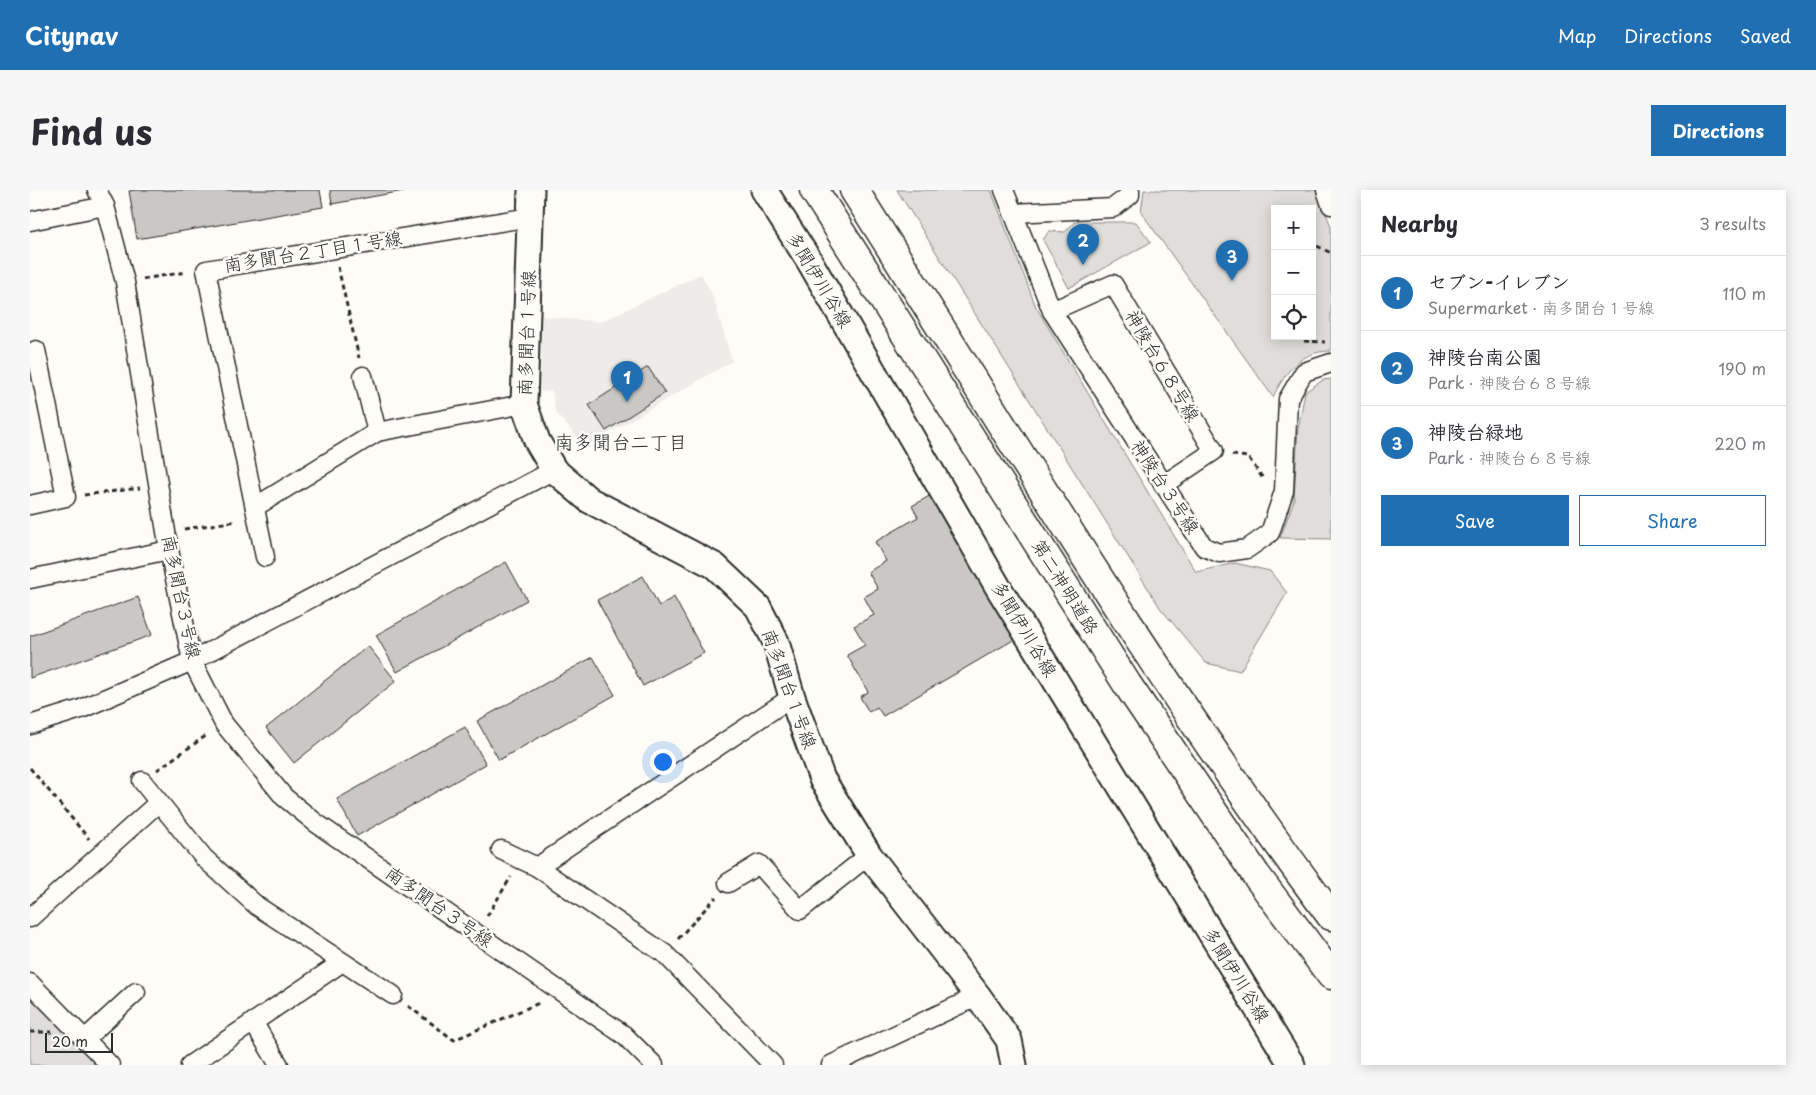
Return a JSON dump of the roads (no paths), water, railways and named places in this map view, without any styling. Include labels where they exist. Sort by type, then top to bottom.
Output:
[{"type":"highway","name":"第二神明道路","points":[[814,190],[1127,684],[1256,875],[1331,975]]},
{"type":"highway","name":"第二神明道路","points":[[854,190],[1156,666],[1288,858],[1331,916]]},
{"type":"street","name":"南多聞台３号線","points":[[97,190],[105,206],[125,282],[169,550],[192,660],[224,724],[284,797],[316,822],[624,1035],[654,1065]]},
{"type":"street","name":"南多聞台１号線","points":[[531,190],[524,404],[538,441],[554,470],[589,500],[715,566],[758,607],[776,642],[792,697],[822,780],[869,855],[978,996],[1009,1040],[1014,1065]]},
{"type":"street","name":"多聞伊川谷線","points":[[764,190],[810,262],[998,587],[1292,1065]]},
{"type":"street","name":"神陵台３号線","points":[[1004,190],[1052,311],[1204,547],[1219,553],[1247,549],[1270,533],[1284,491],[1288,399],[1304,372],[1331,363]]},
{"type":"street","points":[[1013,213],[1112,208],[1130,195],[1130,190]]},
{"type":"street","points":[[1326,190],[1331,205]]},
{"type":"street","points":[[30,221],[105,206]]},
{"type":"street","name":"南多聞台２丁目１号線","points":[[265,557],[206,270],[531,217]]},
{"type":"street","name":"神陵台６８号線","points":[[1052,311],[1112,284],[1214,451],[1163,485]]},
{"type":"street","points":[[30,505],[66,497],[36,379],[36,350]]},
{"type":"street","points":[[364,376],[377,432]]},
{"type":"street","points":[[256,512],[377,432],[524,404]]},
{"type":"street","points":[[30,725],[81,709],[192,660],[554,470]]},
{"type":"street","points":[[30,580],[169,550]]},
{"type":"street","points":[[530,863],[792,697]]},
{"type":"street","points":[[142,781],[204,858],[257,906],[341,963],[393,995]]},
{"type":"street","points":[[30,918],[159,802]]},
{"type":"street","points":[[501,850],[530,863],[665,954],[773,1065]]},
{"type":"street","points":[[728,884],[760,864],[800,910],[869,855]]},
{"type":"street","points":[[190,1065],[341,963]]},
{"type":"street","points":[[30,983],[110,1065]]},
{"type":"street","points":[[85,1039],[136,992]]},
{"type":"street","points":[[831,1065],[978,996]]},
{"type":"street","points":[[253,1022],[279,1065]]},
{"type":"place","name":"神陵台南公園","points":[[1083,265]]},
{"type":"place","name":"神陵台緑地","points":[[1232,281]]},
{"type":"place","name":"セブン-イレブン","points":[[627,402]]},
{"type":"district","name":"南多聞台二丁目","points":[[621,442]]}]
